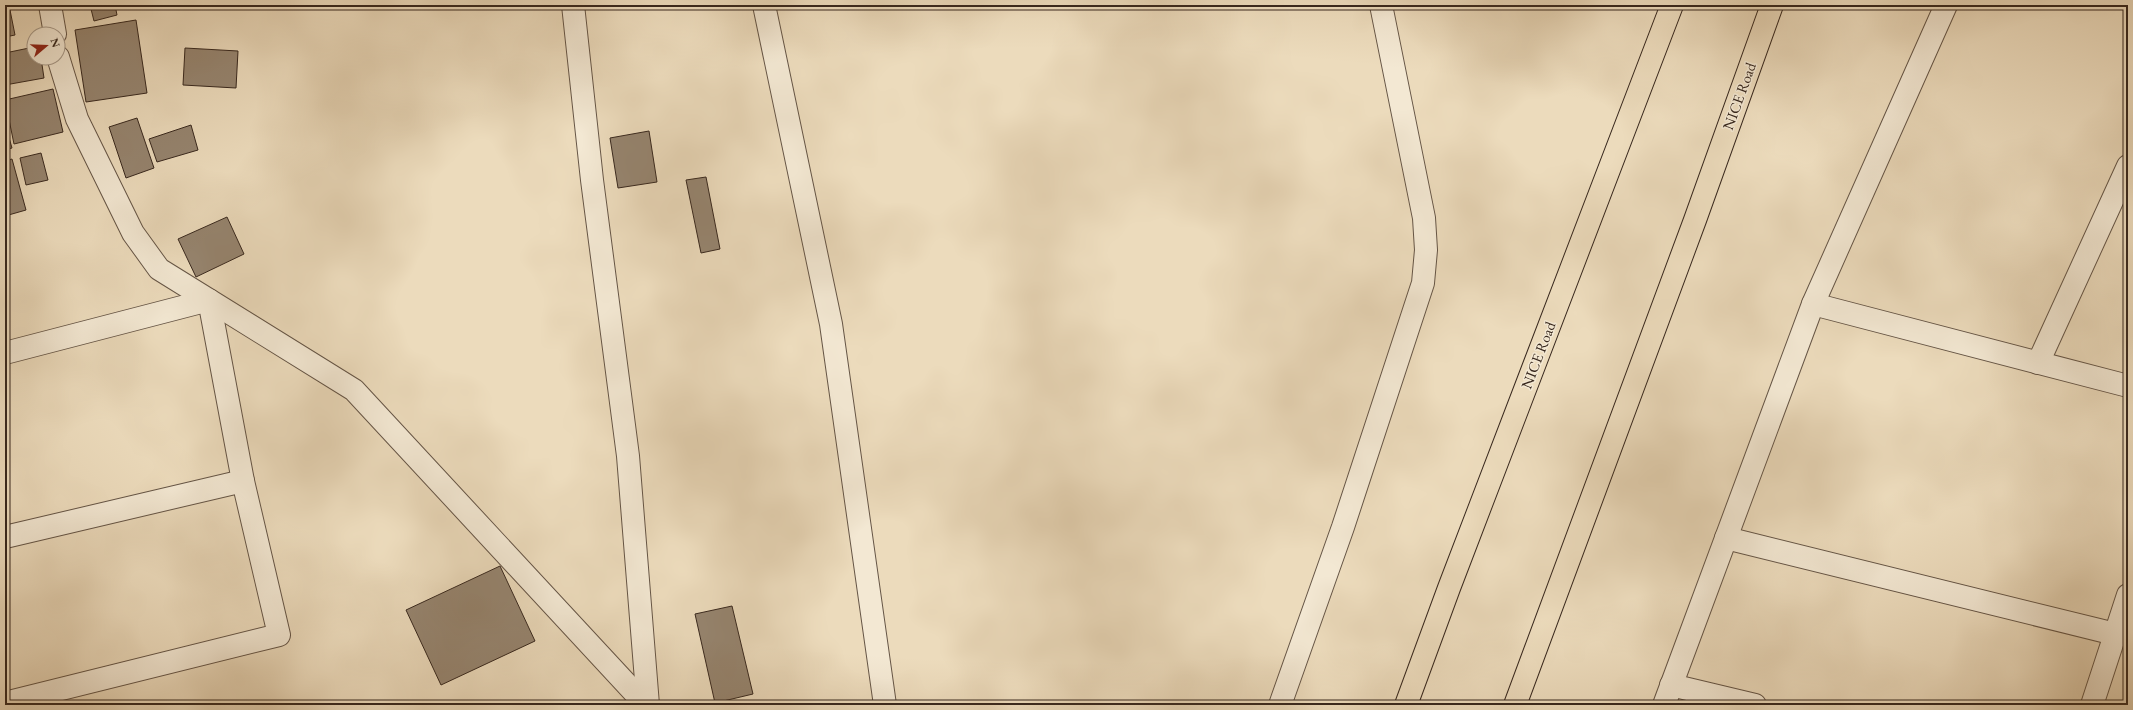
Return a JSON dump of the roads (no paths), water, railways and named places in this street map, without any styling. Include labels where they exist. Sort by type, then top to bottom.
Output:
[{"type":"highway","name":"NICE Road","points":[[1406,705],[1451,581],[1672,5]]},
{"type":"highway","name":"NICE Road","points":[[1515,705],[1695,220],[1772,5]]},
{"type":"street","points":[[50,5],[54,26]]},
{"type":"street","points":[[573,5],[592,180],[628,456],[647,705]]},
{"type":"street","points":[[764,5],[831,324],[885,705]]},
{"type":"street","points":[[1280,705],[1343,527],[1423,283],[1426,250],[1424,218],[1381,5]]},
{"type":"street","points":[[1664,705],[1813,304],[1946,5]]},
{"type":"street","points":[[61,66],[76,119],[133,233],[159,269],[354,390],[647,705]]},
{"type":"street","points":[[2038,363],[2128,166]]},
{"type":"street","points":[[5,353],[209,300]]},
{"type":"street","points":[[5,703],[279,635],[243,481],[209,300]]},
{"type":"street","points":[[1813,304],[2128,386]]},
{"type":"street","points":[[5,537],[243,481]]},
{"type":"street","points":[[1726,538],[2115,634]]},
{"type":"street","points":[[2092,705],[2128,595]]},
{"type":"street","points":[[1671,685],[1755,705]]}]
